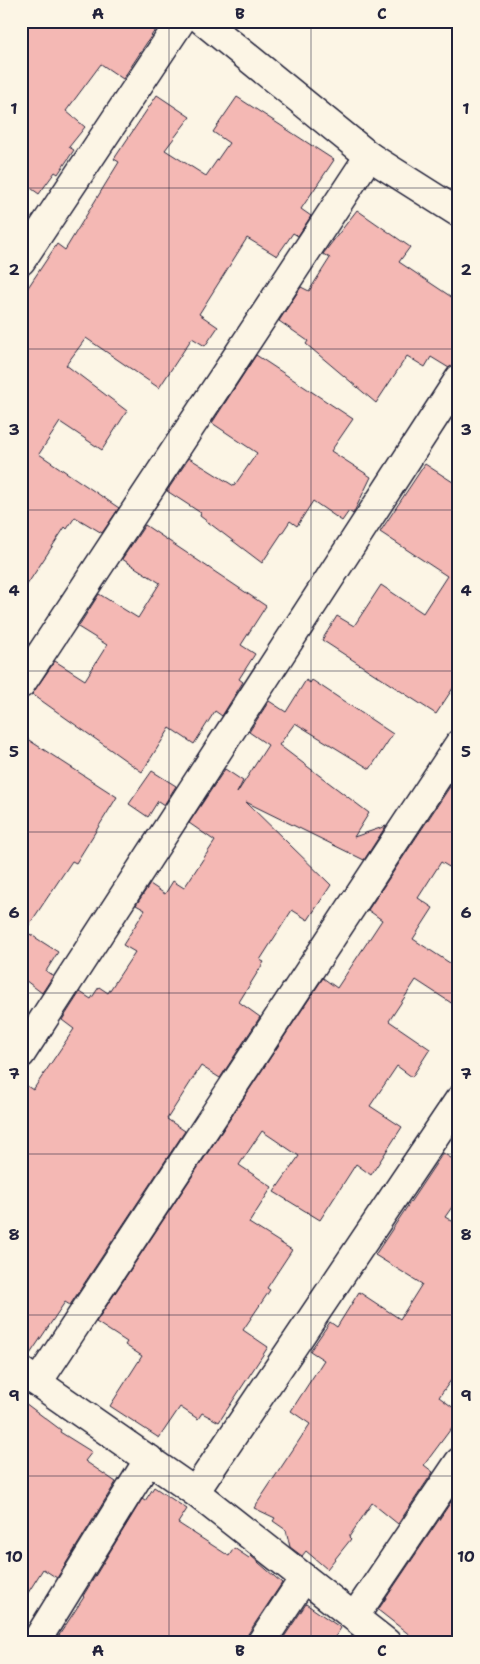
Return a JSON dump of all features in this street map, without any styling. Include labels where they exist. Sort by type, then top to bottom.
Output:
[{"type":"street","points":[[21,261],[181,21]]},
{"type":"street","points":[[203,21],[369,156],[459,213]]},
{"type":"street","points":[[21,684],[369,156]]},
{"type":"street","points":[[21,1054],[459,379]]},
{"type":"street","points":[[388,1643],[195,1492],[30,1377],[459,744]]},
{"type":"street","points":[[195,1492],[459,1100]]},
{"type":"street","points":[[35,1643],[149,1459]]},
{"type":"street","points":[[355,1616],[459,1462]]},
{"type":"street","points":[[261,1643],[304,1578]]},
{"type":"building","points":[[21,21],[161,21],[123,79],[101,64],[66,111],[85,127],[69,147],[74,150],[58,174],[55,172],[39,194],[21,181]]},
{"type":"building","points":[[157,95],[190,117],[165,150],[206,176],[229,143],[213,132],[237,97],[334,160],[301,209],[311,216],[298,236],[293,233],[277,256],[247,238],[199,314],[218,327],[205,346],[192,338],[159,388],[86,338],[66,365],[127,411],[102,450],[60,422],[39,454],[119,508],[102,533],[75,517],[67,529],[65,527],[21,594],[21,298],[57,244],[65,250],[119,162],[114,159]]},
{"type":"building","points":[[357,210],[410,247],[399,262],[459,302],[459,364],[449,368],[431,357],[425,367],[407,356],[376,403],[306,344],[308,341],[279,321],[301,287],[309,291],[330,258],[323,254]]},
{"type":"building","points":[[256,355],[353,419],[331,451],[371,477],[353,514],[349,511],[342,521],[313,501],[297,526],[290,521],[262,563],[200,516],[201,513],[167,491],[189,458],[234,486],[257,453],[212,423]]},
{"type":"building","points":[[425,464],[459,486],[459,679],[436,714],[322,640],[337,616],[354,626],[381,585],[423,613],[447,576],[380,532]]},
{"type":"building","points":[[145,525],[266,606],[241,645],[255,654],[239,679],[243,682],[222,716],[215,711],[194,744],[170,728],[142,772],[32,694],[55,661],[85,680],[107,645],[78,627],[99,594],[138,618],[160,583],[122,559]]},
{"type":"building","points":[[306,680],[310,683],[312,680],[393,734],[370,769],[295,723],[279,745],[369,813],[354,837],[386,826],[364,860],[246,802],[331,885],[308,920],[292,910],[260,960],[264,962],[239,1002],[260,1017],[220,1078],[201,1066],[167,1119],[185,1131],[70,1305],[65,1302],[28,1357],[21,1356],[21,1082],[33,1090],[74,1029],[62,1020],[80,992],[91,999],[99,987],[108,993],[135,952],[123,945],[145,910],[136,905],[150,884],[165,894],[173,881],[184,888],[215,841],[189,823],[225,769],[243,781],[237,793],[268,745],[249,732],[269,701],[286,712]]},
{"type":"building","points":[[21,735],[117,797],[76,863],[72,861],[25,931],[58,952],[46,971],[53,976],[42,993],[21,977]]},
{"type":"building","points":[[152,771],[176,786],[164,805],[158,801],[148,817],[129,804]]},
{"type":"building","points":[[459,773],[459,873],[441,862],[418,898],[433,908],[413,939],[459,969],[459,1008],[416,980],[389,1021],[430,1049],[412,1077],[397,1066],[370,1106],[402,1127],[371,1175],[356,1164],[320,1220],[274,1192],[299,1156],[262,1131],[239,1165],[272,1187],[249,1223],[292,1250],[267,1288],[270,1290],[243,1330],[268,1347],[219,1422],[202,1413],[198,1419],[180,1407],[159,1438],[110,1406],[142,1356],[125,1345],[127,1342],[96,1322],[323,978],[337,988],[382,920],[368,910]]},
{"type":"building","points":[[443,1153],[459,1163],[459,1197],[445,1217],[459,1225],[459,1369],[439,1397],[459,1412],[459,1418],[424,1465],[433,1472],[398,1524],[372,1503],[349,1537],[351,1539],[327,1569],[306,1551],[302,1556],[290,1547],[286,1530],[273,1521],[275,1518],[254,1508],[310,1424],[291,1411],[324,1360],[310,1351],[330,1322],[337,1327],[359,1292],[400,1319],[422,1284],[375,1255]]},
{"type":"building","points":[[21,1400],[61,1430],[60,1432],[92,1452],[85,1461],[116,1482],[57,1578],[43,1569],[21,1604]]},
{"type":"building","points":[[154,1487],[187,1509],[178,1523],[229,1556],[234,1548],[249,1558],[251,1556],[282,1583],[248,1634],[245,1643],[54,1643],[84,1597],[142,1499],[145,1501]]},
{"type":"building","points":[[459,1490],[459,1643],[420,1643],[378,1610]]},
{"type":"building","points":[[306,1604],[341,1628],[331,1643],[280,1643]]}]
